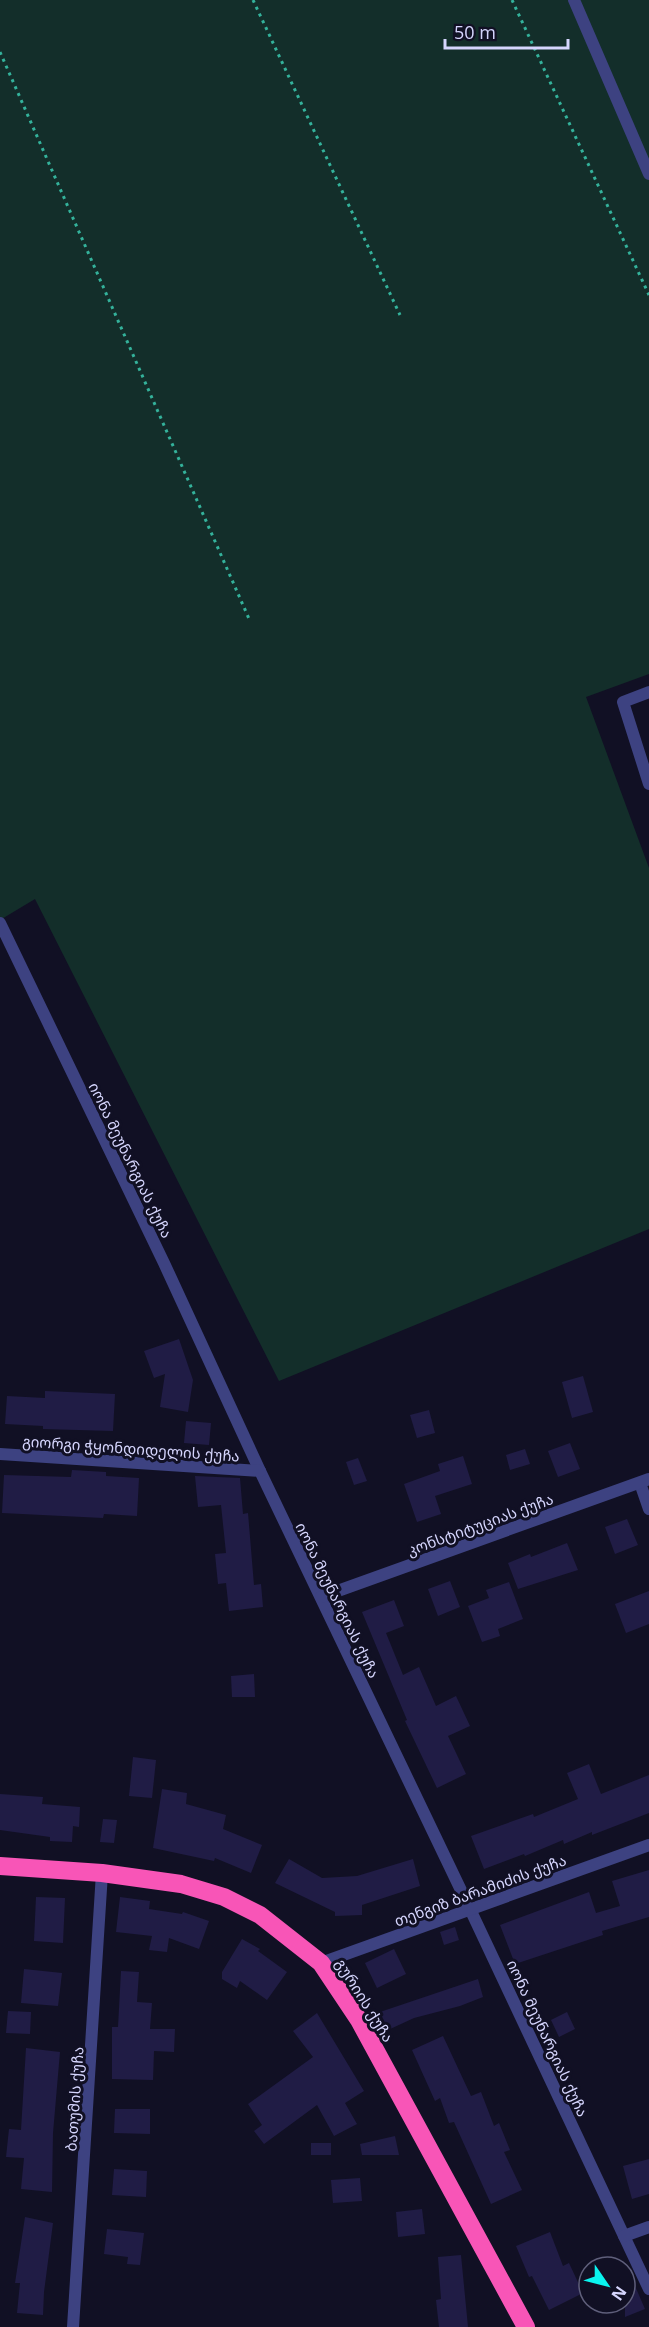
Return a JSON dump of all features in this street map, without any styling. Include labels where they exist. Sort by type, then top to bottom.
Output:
[{"type":"highway","name":"გურიის ქუჩა","points":[[0,1866],[102,1873],[181,1884],[224,1898],[260,1915],[321,1963],[359,2020],[526,2327]]},
{"type":"street","points":[[574,0],[649,174]]},
{"type":"street","points":[[649,692],[623,702],[649,784]]},
{"type":"street","name":"იონა მეუნარგიას ქუჩა","points":[[0,923],[164,1263],[260,1471],[649,2289]]},
{"type":"street","name":"გიორგი ჭყონდიდელის ქუჩა","points":[[0,1454],[260,1471]]},
{"type":"street","points":[[644,1481],[649,1509]]},
{"type":"street","name":"კონსტიტუციას ქუჩა","points":[[321,1598],[644,1481]]},
{"type":"street","name":"თენგიზ ბარამიძის ქუჩა","points":[[321,1963],[649,1845]]},
{"type":"street","name":"ბათუმის ქუჩა","points":[[73,2327],[102,1873]]},
{"type":"street","points":[[624,2236],[649,2227]]},
{"type":"path","points":[[253,0],[400,315]]},
{"type":"path","points":[[512,0],[649,296]]},
{"type":"path","points":[[0,52],[250,621]]},
{"type":"green space","points":[[0,0],[649,0],[649,674],[586,697],[649,868],[649,1229],[279,1381],[35,899],[0,920]]},
{"type":"building","points":[[179,1339],[193,1380],[188,1412],[160,1407],[165,1374],[154,1378],[144,1351]]},
{"type":"building","points":[[583,1376],[593,1412],[572,1418],[562,1382]]},
{"type":"building","points":[[45,1391],[115,1394],[113,1431],[43,1429],[43,1426],[5,1424],[7,1396],[45,1398]]},
{"type":"building","points":[[429,1410],[435,1433],[417,1438],[410,1415]]},
{"type":"building","points":[[186,1421],[211,1423],[209,1445],[184,1443]]},
{"type":"building","points":[[570,1443],[580,1469],[558,1477],[548,1451]]},
{"type":"building","points":[[525,1449],[530,1464],[510,1470],[506,1455]]},
{"type":"building","points":[[463,1456],[472,1484],[435,1496],[441,1514],[417,1522],[404,1484],[440,1471],[438,1464]]},
{"type":"building","points":[[358,1458],[367,1481],[354,1485],[346,1462]]},
{"type":"building","points":[[72,1470],[106,1472],[106,1476],[139,1478],[137,1516],[104,1514],[103,1518],[2,1513],[4,1475],[71,1477]]},
{"type":"building","points":[[195,1476],[240,1478],[243,1514],[248,1513],[254,1585],[261,1584],[263,1607],[229,1611],[226,1583],[218,1584],[215,1554],[226,1553],[221,1505],[198,1507]]},
{"type":"building","points":[[627,1519],[638,1545],[615,1554],[605,1527]]},
{"type":"building","points":[[567,1543],[578,1570],[518,1589],[508,1563]]},
{"type":"building","points":[[450,1581],[460,1607],[438,1616],[428,1589]]},
{"type":"building","points":[[509,1582],[523,1619],[498,1629],[500,1636],[482,1642],[468,1606],[489,1598],[486,1590]]},
{"type":"building","points":[[649,1591],[649,1624],[626,1633],[615,1604]]},
{"type":"building","points":[[394,1600],[404,1626],[386,1633],[403,1675],[419,1667],[436,1706],[456,1696],[470,1726],[448,1736],[466,1774],[437,1788],[405,1721],[407,1720],[362,1612]]},
{"type":"building","points":[[254,1674],[255,1697],[232,1697],[231,1676]]},
{"type":"building","points":[[133,1757],[156,1760],[152,1798],[129,1796]]},
{"type":"building","points":[[589,1764],[601,1794],[649,1775],[649,1813],[592,1835],[592,1832],[564,1844],[563,1840],[525,1856],[524,1854],[484,1869],[471,1836],[533,1814],[534,1817],[578,1799],[567,1773]]},
{"type":"building","points":[[162,1789],[187,1793],[186,1804],[226,1815],[223,1829],[262,1845],[251,1873],[215,1858],[214,1861],[153,1848]]},
{"type":"building","points":[[0,1794],[43,1797],[42,1804],[80,1807],[79,1827],[73,1826],[72,1842],[50,1841],[50,1837],[0,1830]]},
{"type":"building","points":[[103,1819],[117,1820],[114,1843],[100,1842]]},
{"type":"building","points":[[289,1859],[322,1878],[357,1876],[413,1859],[420,1886],[362,1905],[362,1915],[335,1916],[335,1912],[275,1883]]},
{"type":"building","points":[[649,1870],[649,1917],[602,1931],[603,1935],[515,1964],[500,1925],[589,1892],[596,1913],[620,1906],[612,1881]]},
{"type":"building","points":[[36,1897],[65,1898],[63,1943],[34,1941]]},
{"type":"building","points":[[120,1897],[150,1901],[149,1909],[182,1914],[183,1912],[209,1921],[199,1949],[169,1938],[167,1952],[149,1950],[152,1936],[116,1932]]},
{"type":"building","points":[[455,1927],[459,1940],[444,1945],[440,1932]]},
{"type":"building","points":[[242,1939],[260,1949],[258,1951],[287,1972],[267,2000],[240,1981],[237,1988],[222,1979],[222,1972]]},
{"type":"building","points":[[394,1949],[406,1974],[377,1988],[365,1963]]},
{"type":"building","points":[[24,1969],[62,1973],[58,2006],[21,2003]]},
{"type":"building","points":[[121,1971],[139,1972],[137,2002],[152,2003],[150,2029],[175,2029],[174,2052],[154,2051],[153,2080],[112,2079],[112,2027],[118,2027]]},
{"type":"building","points":[[478,1979],[483,1997],[460,2006],[414,2018],[388,2030],[380,2012]]},
{"type":"building","points":[[8,2011],[31,2012],[30,2034],[6,2033]]},
{"type":"building","points":[[567,2012],[575,2029],[559,2037],[551,2020]]},
{"type":"building","points":[[317,2013],[364,2091],[345,2103],[357,2124],[334,2136],[317,2105],[264,2144],[254,2131],[262,2125],[248,2104],[313,2057],[293,2031]]},
{"type":"building","points":[[443,2036],[471,2096],[481,2092],[494,2126],[499,2123],[510,2150],[504,2152],[522,2190],[491,2204],[454,2122],[449,2123],[440,2098],[435,2101],[412,2050]]},
{"type":"building","points":[[26,2048],[60,2052],[53,2133],[52,2192],[21,2189],[24,2158],[6,2157],[9,2129],[21,2130]]},
{"type":"building","points":[[115,2109],[150,2109],[150,2134],[114,2133]]},
{"type":"building","points":[[395,2136],[399,2155],[362,2155],[360,2144]]},
{"type":"building","points":[[311,2143],[331,2143],[331,2155],[311,2155]]},
{"type":"building","points":[[649,2159],[649,2194],[632,2199],[623,2166]]},
{"type":"building","points":[[114,2169],[147,2171],[146,2197],[112,2195]]},
{"type":"building","points":[[360,2178],[362,2201],[333,2203],[331,2180]]},
{"type":"building","points":[[422,2209],[425,2234],[398,2237],[396,2212]]},
{"type":"building","points":[[25,2217],[53,2223],[43,2315],[17,2313],[20,2283],[15,2283]]},
{"type":"building","points":[[107,2229],[144,2233],[140,2265],[127,2264],[128,2257],[104,2254]]},
{"type":"building","points":[[550,2232],[563,2266],[569,2263],[577,2280],[577,2296],[549,2310],[532,2276],[529,2277],[516,2246]]},
{"type":"building","points":[[461,2255],[468,2327],[439,2327],[436,2300],[441,2299],[438,2257]]},
{"type":"building","points":[[637,2291],[645,2309],[637,2312]]}]
